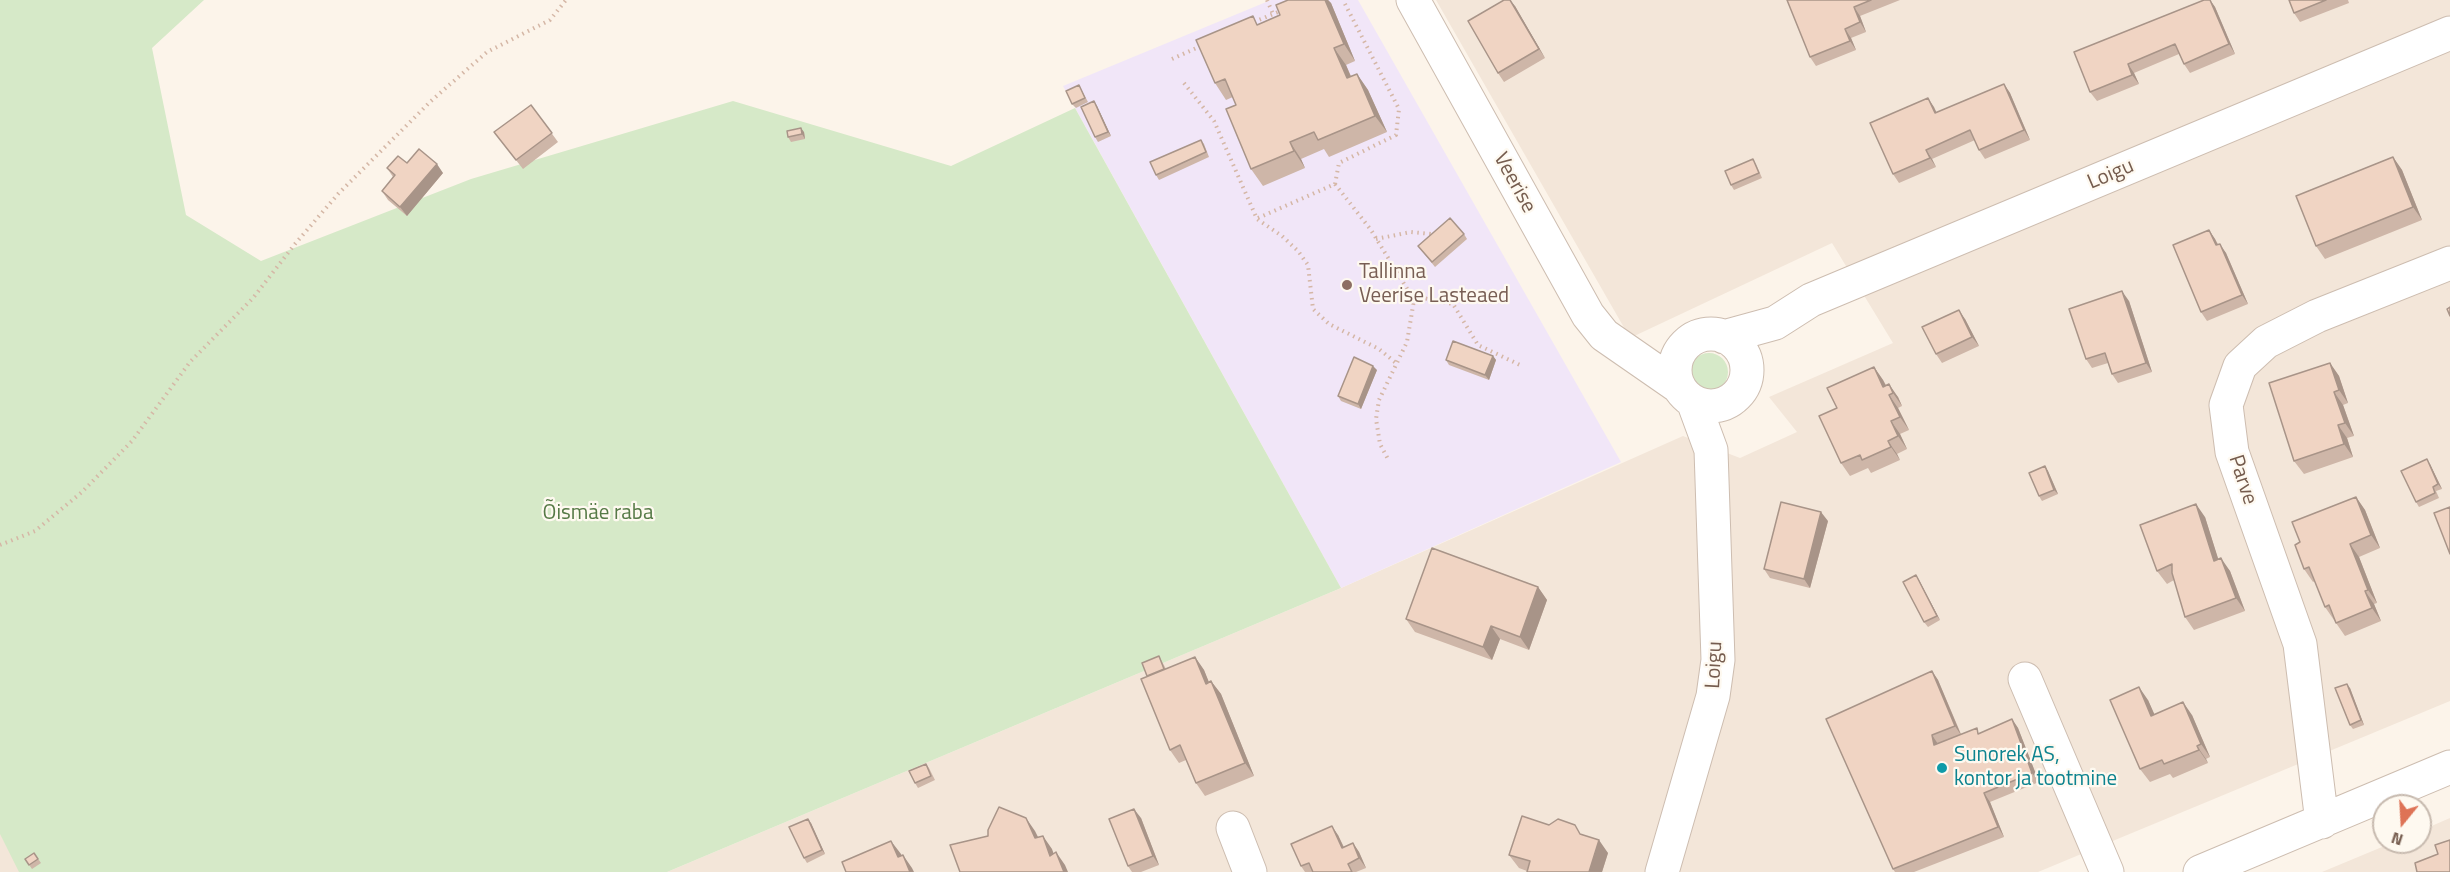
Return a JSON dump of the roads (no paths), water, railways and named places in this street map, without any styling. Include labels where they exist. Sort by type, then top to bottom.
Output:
[{"type":"street","name":"Veerise","points":[[1413,0],[1588,315],[1604,335],[1686,394]]},
{"type":"street","name":"Loigu","points":[[1724,337],[1775,323],[1812,300],[1841,287],[2450,33]]},
{"type":"street","name":"Parve","points":[[2322,822],[2300,644],[2232,452],[2226,405],[2240,366],[2266,342],[2317,316],[2450,263]]},
{"type":"street","name":"Loigu","points":[[1747,365],[1775,323]]},
{"type":"street","points":[[1631,354],[1687,344],[1705,335],[1724,337],[1735,343],[1747,365],[1743,387],[1736,397],[1715,406],[1686,394],[1676,364],[1687,344]]},
{"type":"street","name":"Loigu","points":[[1662,872],[1713,696],[1718,660],[1711,450],[1686,394]]},
{"type":"street","name":"Loigu","points":[[1711,450],[1736,397]]},
{"type":"street","points":[[2025,679],[2094,868]]},
{"type":"street","points":[[2200,872],[2450,767]]},
{"type":"street","points":[[1233,828],[1250,872]]},
{"type":"place","name":"Tallinna Veerise Lasteaed","points":[[1347,285]]},
{"type":"place","name":"Sunorek AS, kontor ja tootmine","points":[[1942,768]]},
{"type":"park label","name":"Õismäe raba","points":[[598,514]]}]
